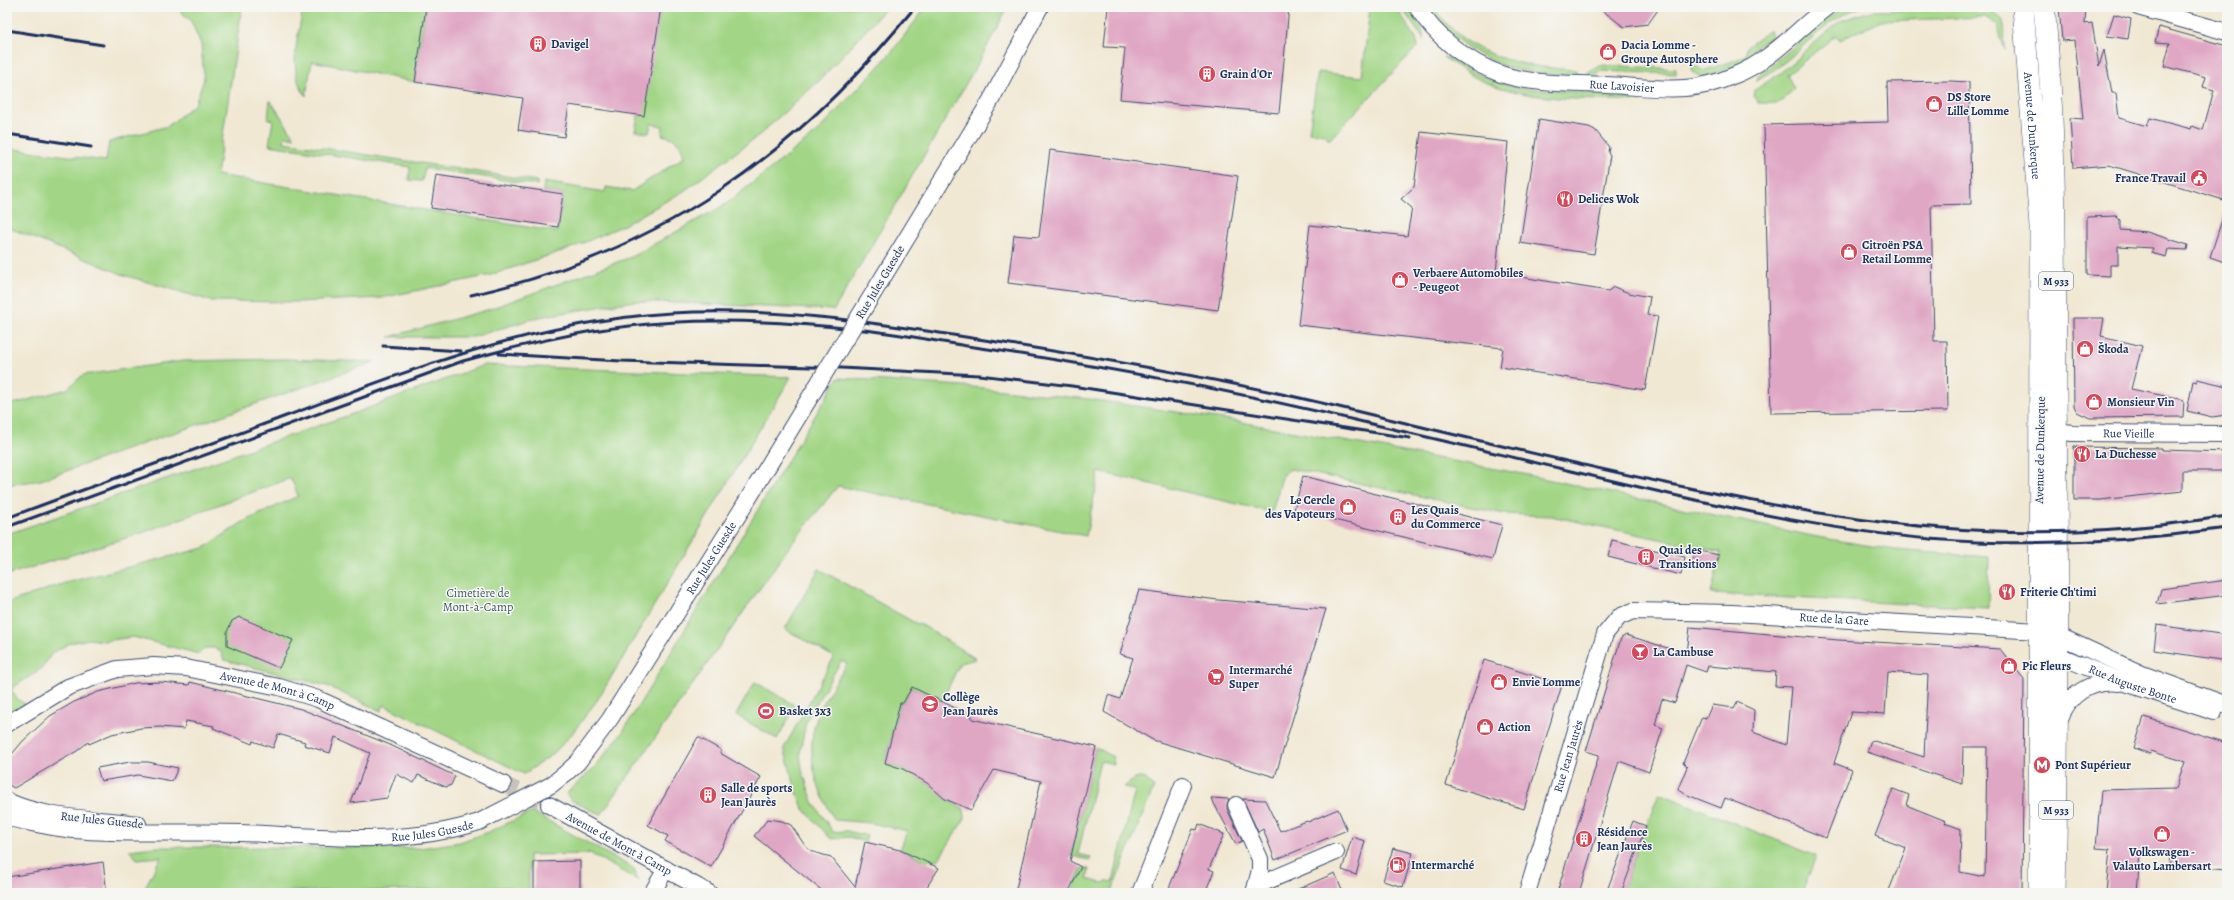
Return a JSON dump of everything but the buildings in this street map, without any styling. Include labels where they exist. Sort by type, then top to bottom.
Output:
[{"type":"main road","name":"Avenue de Dunkerque","points":[[2023,7],[2040,219],[2041,412],[2048,642],[2057,727],[2054,893]]},
{"type":"main road","name":"Avenue de Dunkerque","points":[[2039,893],[2057,431],[2054,136],[2044,7]]},
{"type":"street","name":"Rue Jules Guesde","points":[[7,818],[77,831],[121,833],[199,832],[367,837],[418,836],[444,832],[478,822],[545,789],[566,774],[578,762],[610,719],[742,509],[1006,73],[1040,7]]},
{"type":"street","name":"Rue Lavoisier","points":[[1417,7],[1430,25],[1455,48],[1477,63],[1502,74],[1538,81],[1663,88],[1685,88],[1701,85],[1721,80],[1750,68],[1771,55],[1827,7]]},
{"type":"street","points":[[2138,7],[2227,32]]},
{"type":"street","points":[[2041,412],[2048,426],[2057,431]]},
{"type":"street","name":"Rue Vieille","points":[[2057,431],[2227,434]]},
{"type":"street","name":"Rue de la Gare","points":[[1613,622],[1633,611],[1688,610],[2048,642]]},
{"type":"street","name":"Rue Jean Jaurès","points":[[1527,893],[1605,634],[1613,622]]},
{"type":"street","name":"Rue Auguste Bonte","points":[[2048,642],[2125,683],[2227,716]]},
{"type":"street","name":"Rue Auguste Bonte","points":[[2048,642],[2227,705]]},
{"type":"street","name":"Avenue de Mont à Camp","points":[[7,724],[68,687],[117,669],[154,666],[186,668],[279,687],[318,699],[503,784]]},
{"type":"street","points":[[2057,727],[2065,706],[2076,693],[2099,683],[2125,683]]},
{"type":"street","name":"Avenue de Mont à Camp","points":[[7,736],[42,702]]},
{"type":"street","points":[[1140,893],[1183,785]]},
{"type":"street","name":"Rue Jules Guesde","points":[[7,801],[55,815],[199,832]]},
{"type":"street","name":"Avenue de Mont à Camp","points":[[549,805],[709,893]]},
{"type":"street","points":[[1236,805],[1260,858],[1255,890]]},
{"type":"street","points":[[1255,890],[1336,852]]},
{"type":"street","points":[[652,893],[666,869]]},
{"type":"green space","points":[[176,7],[242,7],[217,175],[557,232],[563,194],[543,191],[544,182],[605,192],[606,187],[632,191],[684,157],[678,142],[662,135],[663,126],[651,124],[649,133],[635,131],[661,7],[887,7],[820,80],[758,136],[684,191],[624,225],[574,247],[491,275],[381,298],[298,302],[211,301],[124,275],[7,227],[7,148],[106,161],[109,142],[168,126],[195,104],[204,79],[201,44],[191,21]]},
{"type":"green space","points":[[303,7],[426,7],[415,82],[312,61],[306,96],[300,86],[295,64],[297,41]]},
{"type":"green space","points":[[926,7],[1008,7],[981,58],[834,310],[634,301],[539,317],[473,337],[389,337],[487,310],[631,257],[726,204],[817,132],[891,53]]},
{"type":"green space","points":[[1363,7],[1396,7],[1416,38],[1418,46],[1329,140],[1325,134],[1309,132],[1318,72],[1362,77],[1370,8]]},
{"type":"green space","points":[[1401,7],[1407,7],[1422,29],[1424,40]]},
{"type":"green space","points":[[1428,7],[1434,7],[1447,24],[1462,38],[1478,48],[1515,62],[1535,66],[1576,70],[1576,75],[1546,74],[1517,70],[1491,61],[1455,38]]},
{"type":"green space","points":[[1846,7],[1862,7],[1839,17],[1781,65],[1755,81],[1766,68],[1830,17]]},
{"type":"green space","points":[[1981,8],[1997,14],[2001,18],[2004,27],[2005,50],[1997,25],[1985,17],[1881,21],[1840,40],[1836,35],[1787,75],[1794,88],[1783,100],[1775,103],[1758,103],[1754,97],[1755,90],[1780,73],[1840,21],[1871,11]]},
{"type":"green space","points":[[1770,30],[1772,36],[1752,50],[1751,58],[1734,67],[1701,77],[1692,72],[1691,67],[1696,66],[1703,71],[1746,55],[1747,47]]},
{"type":"green space","points":[[1443,57],[1454,59],[1471,71],[1490,79],[1519,88],[1638,96],[1643,101],[1546,97],[1508,90],[1478,79]]},
{"type":"green space","points":[[1600,65],[1676,69],[1676,74],[1601,71],[1594,76],[1589,76],[1588,72]]},
{"type":"green space","points":[[270,100],[295,138],[285,136],[284,142],[537,181],[537,185],[425,168],[422,181],[409,180],[410,167],[269,145],[273,120],[268,119]]},
{"type":"green space","points":[[285,359],[374,362],[41,480],[7,485],[7,404],[17,403],[67,389],[83,375],[183,361]]},
{"type":"green space","name":"Cimetière de Mont-à-Camp","points":[[484,365],[791,377],[598,699],[571,735],[553,754],[524,774],[384,705],[381,711],[327,686],[224,660],[221,652],[214,648],[205,648],[199,654],[133,637],[104,641],[89,639],[70,643],[52,653],[42,668],[11,689],[16,698],[25,704],[16,713],[7,718],[7,603],[65,583],[204,548],[243,522],[298,496],[291,478],[142,533],[7,575],[7,534],[355,413]]},
{"type":"green space","points":[[838,378],[963,386],[1089,399],[1230,420],[1523,474],[1817,537],[1895,550],[1989,557],[1988,608],[1711,594],[1721,552],[1551,516],[1504,514],[1291,469],[1283,474],[1272,512],[1099,472],[1086,536],[838,486],[789,547],[601,815],[571,800],[566,794],[594,768],[622,733]]},
{"type":"green space","points":[[819,569],[917,624],[919,623],[976,659],[960,663],[942,701],[912,687],[903,703],[900,703],[885,763],[903,769],[927,783],[945,799],[964,809],[965,818],[939,859],[927,861],[900,850],[907,831],[871,823],[835,820],[823,797],[818,785],[812,759],[813,734],[822,706],[847,664],[841,661],[806,721],[800,753],[802,770],[813,802],[833,832],[847,831],[867,836],[865,842],[849,837],[831,839],[803,808],[796,790],[784,748],[834,657],[785,629]]},
{"type":"green space","name":"Basket 3x3","points":[[755,682],[796,706],[777,739],[736,715]]},
{"type":"green space","points":[[1096,747],[1113,757],[1114,764],[1100,761],[1078,854],[1091,857],[1090,860],[1071,856]]},
{"type":"green space","points":[[1134,779],[1146,779],[1154,787],[1111,893],[1071,893],[1082,868],[1089,869],[1087,879],[1101,883],[1113,881],[1135,790],[1124,787]]},
{"type":"green space","points":[[1659,793],[1816,856],[1802,893],[1621,893]]},
{"type":"green space","points":[[532,812],[633,868],[639,881],[588,852],[588,854],[529,855],[529,893],[510,893],[510,887],[376,891],[288,891],[288,893],[217,893],[216,890],[197,893],[142,893],[161,857],[137,859],[129,850],[155,847],[420,848],[460,842],[488,832]]},
{"type":"tunnel","points":[[503,784],[549,805]]},
{"type":"railway","points":[[471,295],[539,277],[603,253],[663,225],[719,191],[772,153],[822,109],[869,60],[915,7]]},
{"type":"railway","points":[[7,30],[103,45]]},
{"type":"railway","points":[[7,134],[91,147]]},
{"type":"railway","points":[[7,518],[386,379],[486,347],[536,333],[588,323],[640,316],[694,312],[801,315],[872,323],[1109,360],[1283,394],[1556,459],[1723,495],[1841,517],[1871,521],[1968,530],[2042,532],[2153,526],[2227,516]]},
{"type":"railway","points":[[7,527],[463,361],[525,345],[588,332],[658,323],[742,321],[826,326],[871,331],[1134,374],[1328,414],[1764,515],[1891,535],[1976,542],[2039,543],[2102,541],[2165,536],[2227,528]]},
{"type":"railway","points":[[383,346],[461,351]]},
{"type":"railway","points":[[499,354],[621,361],[841,368],[979,375],[1072,386],[1410,438]]},
{"type":"place","name":"Davigel","points":[[538,44]]},
{"type":"place","name":"Dacia Lomme - Groupe Autosphere","points":[[1608,52]]},
{"type":"place","name":"Grain d'Or","points":[[1207,74]]},
{"type":"place","name":"DS Store Lille Lomme","points":[[1934,104]]},
{"type":"place","name":"France Travail","points":[[2199,178]]},
{"type":"place","name":"Delices Wok","points":[[1565,199]]},
{"type":"place","name":"Citroën PSA Retail Lomme","points":[[1849,252]]},
{"type":"place","name":"Verbaere Automobiles - Peugeot","points":[[1400,280]]},
{"type":"place","name":"Škoda","points":[[2085,349]]},
{"type":"place","name":"Monsieur Vin","points":[[2094,402]]},
{"type":"place","name":"La Duchesse","points":[[2082,454]]},
{"type":"place","name":"Le Cercle des Vapoteurs","points":[[1348,507]]},
{"type":"place","name":"Les Quais du Commerce","points":[[1398,517]]},
{"type":"place","name":"Quai des Transitions","points":[[1646,557]]},
{"type":"place","name":"Friterie Ch'timi","points":[[2007,592]]},
{"type":"place","name":"La Cambuse","points":[[1640,652]]},
{"type":"place","name":"Pic Fleurs","points":[[2009,666]]},
{"type":"place","name":"Intermarché Super","points":[[1216,677]]},
{"type":"place","name":"Envie Lomme","points":[[1499,682]]},
{"type":"place","name":"Collège Jean Jaurès","points":[[930,704]]},
{"type":"place","name":"Basket 3x3","points":[[766,711]]},
{"type":"place","name":"Action","points":[[1485,727]]},
{"type":"place","name":"Pont Supérieur","points":[[2042,765]]},
{"type":"place","name":"Salle de sports Jean Jaurès","points":[[708,795]]},
{"type":"place","name":"Volkswagen - Valauto Lambersart","points":[[2162,834]]},
{"type":"place","name":"Résidence Jean Jaurès","points":[[1584,839]]},
{"type":"place","name":"Intermarché","points":[[1398,865]]}]
